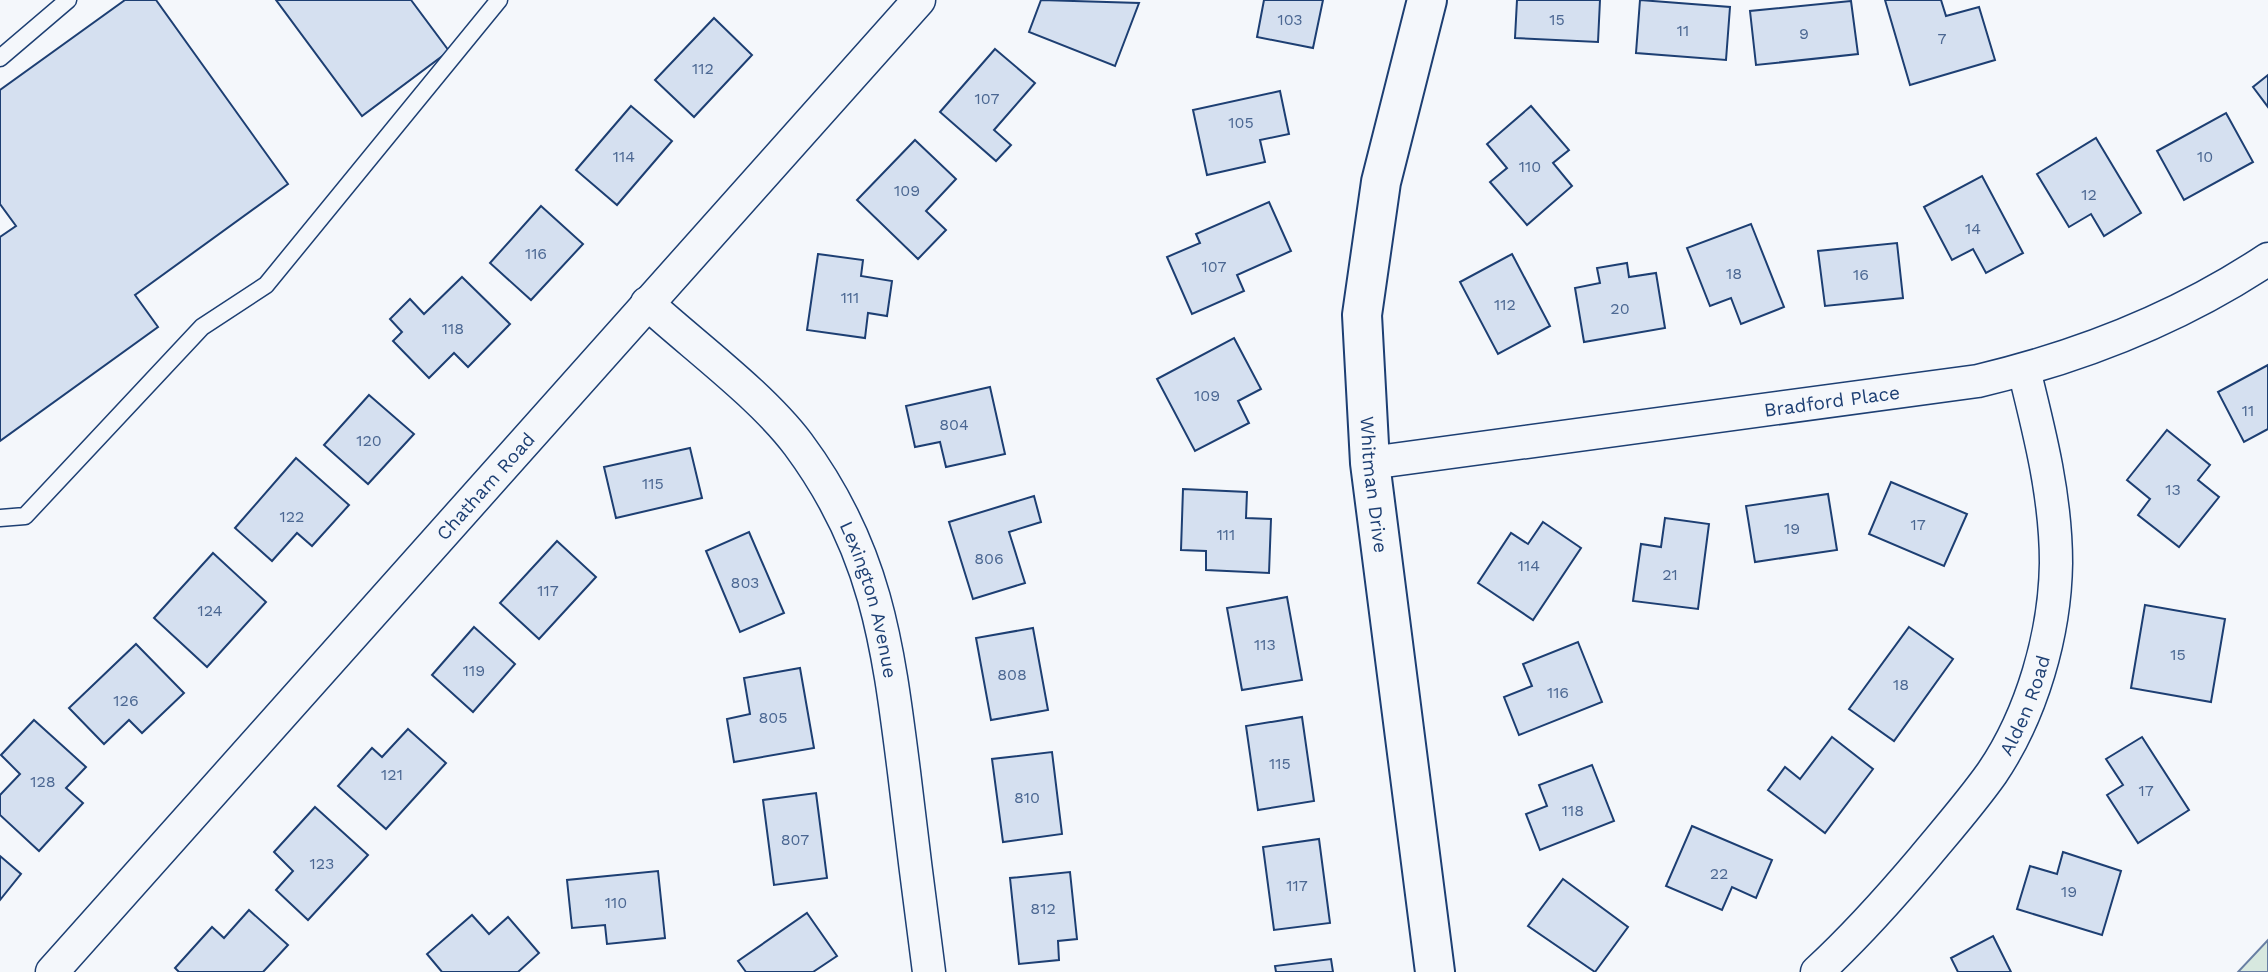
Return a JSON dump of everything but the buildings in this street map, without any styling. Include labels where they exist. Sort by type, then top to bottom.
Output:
[{"type":"street","name":"Chatham Road","points":[[52,972],[919,0]]},
{"type":"street","name":"Whitman Drive","points":[[1427,0],[1381,182],[1367,264],[1362,315],[1370,463],[1435,972]]},
{"type":"street","name":"Bradford Place","points":[[1370,463],[1935,389],[2024,370],[2142,327],[2214,292],[2268,259]]},
{"type":"street","name":"Lexington Avenue","points":[[647,303],[776,419],[797,443],[837,507],[864,564],[881,617],[889,654],[929,972]]},
{"type":"street","name":"Alden Road","points":[[1817,972],[1886,902],[1968,805],[1993,771],[2031,694],[2046,642],[2056,564],[2048,469],[2024,370]]},
{"type":"lane","points":[[0,58],[68,0]]},
{"type":"lane","points":[[0,518],[24,516],[202,327],[266,285],[499,0]]},
{"type":"shaded area","points":[[2268,940],[2268,972],[2238,972]]}]
